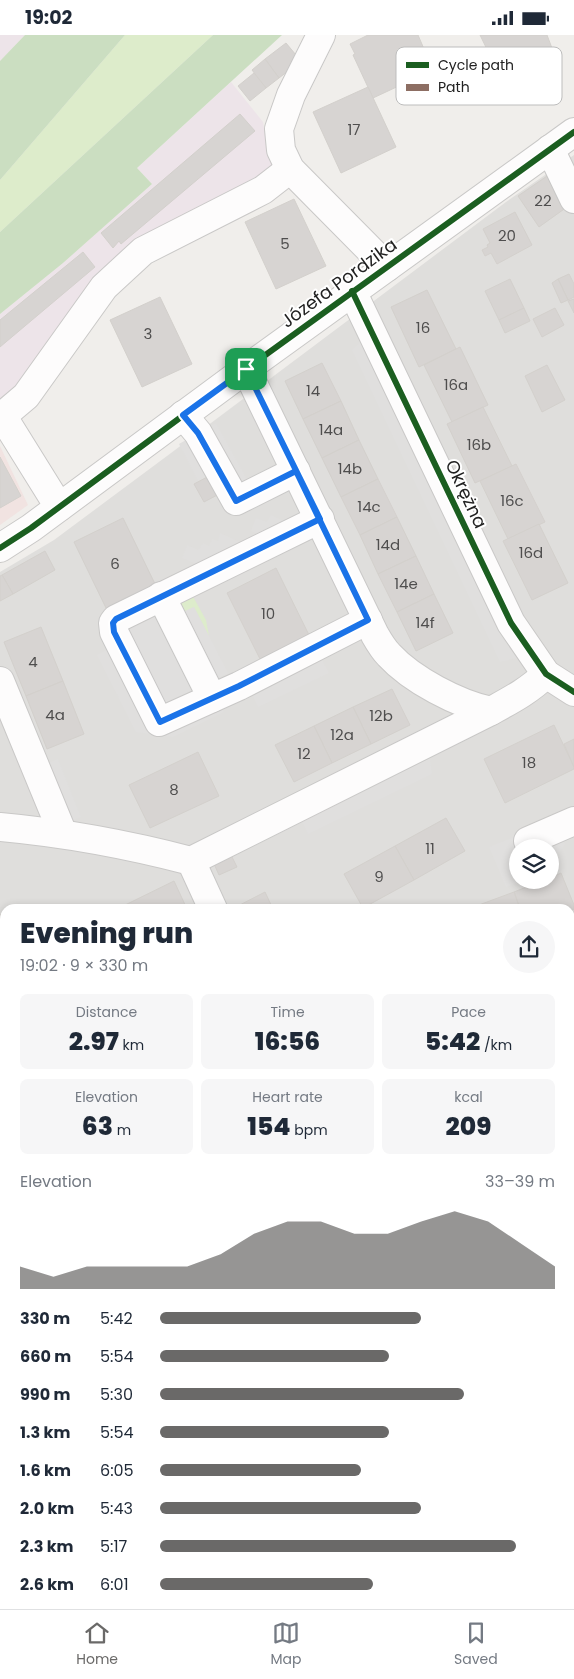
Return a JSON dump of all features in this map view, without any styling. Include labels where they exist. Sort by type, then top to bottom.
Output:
[{"type":"street","points":[[322,35],[290,95],[278,129],[280,150],[290,169],[387,267]]},
{"type":"street","name":"Józefa Pordzika","points":[[0,548],[59,507],[352,291],[574,132]]},
{"type":"street","points":[[550,149],[574,199]]},
{"type":"street","points":[[59,507],[2,417],[26,396],[104,287],[143,251],[263,190],[290,169]]},
{"type":"street","name":"Okrężna","points":[[352,291],[510,623],[546,673],[574,693]]},
{"type":"street","points":[[246,369],[375,635],[389,655],[415,676],[465,703],[491,711]]},
{"type":"street","points":[[183,415],[198,433],[236,501],[296,471]]},
{"type":"street","points":[[320,519],[116,619],[113,623],[114,632],[160,722],[368,620]]},
{"type":"street","points":[[161,596],[212,698]]},
{"type":"street","points":[[0,827],[63,834],[137,847],[191,861],[491,711],[524,693],[546,673]]},
{"type":"street","points":[[0,681],[63,834]]},
{"type":"street","points":[[533,839],[574,821]]},
{"type":"street","points":[[191,861],[211,904]]},
{"type":"shaded area","points":[[0,35],[25,35],[0,61]]},
{"type":"shaded area","points":[[231,82],[263,122],[266,139],[276,170],[142,247],[0,413],[0,314],[63,263],[152,184],[137,168]]},
{"type":"shaded area","points":[[574,155],[574,904],[0,904],[0,572],[54,540],[506,202]]},
{"type":"shaded area","points":[[367,336],[517,658],[500,662],[352,350]]},
{"type":"shaded area","points":[[216,423],[248,481],[223,493],[216,479],[198,481],[179,444]]},
{"type":"shaded area","points":[[0,446],[28,505],[0,525]]},
{"type":"shaded area","points":[[271,515],[292,525],[268,538],[251,531],[256,518],[267,522]]},
{"type":"shaded area","points":[[220,533],[242,543],[199,565],[182,558],[187,545],[198,550],[203,543],[209,546],[212,539],[218,541]]},
{"type":"shaded area","points":[[171,599],[178,614],[194,607],[228,673],[212,681],[215,689],[312,641],[329,673],[258,707],[250,690],[221,705],[224,712],[173,737],[136,732],[97,655],[113,647],[105,631]]},
{"type":"shaded area","points":[[429,750],[432,774],[308,834],[298,815]]},
{"type":"shaded area","points":[[58,759],[81,817],[65,823],[42,766]]},
{"type":"shaded area","points":[[556,821],[565,844],[559,852],[559,839],[510,839]]},
{"type":"shaded area","points":[[509,839],[509,886],[506,887],[489,847]]},
{"type":"green space","points":[[25,35],[125,35],[0,180],[0,61]]},
{"type":"green space","points":[[125,35],[213,35],[0,232],[0,180]]},
{"type":"green space","points":[[213,35],[282,35],[137,168],[152,184],[63,263],[0,314],[0,232]]},
{"type":"green space","points":[[191,593],[206,620],[209,636],[194,607],[178,615],[178,601]]},
{"type":"building","points":[[368,35],[418,35],[423,47],[396,47],[396,87],[373,98],[353,55],[355,54],[350,44]]},
{"type":"building","points":[[480,35],[547,35],[552,47],[486,47]]},
{"type":"building","points":[[286,43],[301,61],[279,78],[265,59]]},
{"type":"building","points":[[265,59],[279,78],[266,88],[252,70]]},
{"type":"building","points":[[254,73],[266,88],[250,101],[238,86]]},
{"type":"building","points":[[368,87],[396,147],[341,173],[313,112]]},
{"type":"building","points":[[240,114],[255,131],[121,244],[119,241],[113,248],[101,233]]},
{"type":"building","points":[[550,174],[567,207],[539,227],[518,196]]},
{"type":"building","points":[[294,199],[326,266],[276,289],[245,222]]},
{"type":"building","points":[[515,212],[532,245],[497,264],[491,253],[485,256],[482,250],[488,247],[487,245],[490,243],[483,229]]},
{"type":"building","points":[[83,252],[95,267],[0,347],[0,320]]},
{"type":"building","points":[[569,274],[574,284],[574,297],[568,300],[558,279]]},
{"type":"building","points":[[510,279],[524,308],[499,320],[485,291]]},
{"type":"building","points":[[558,279],[568,300],[561,303],[552,283]]},
{"type":"building","points":[[427,290],[456,349],[419,367],[391,307]]},
{"type":"building","points":[[160,297],[192,364],[142,387],[110,320]]},
{"type":"building","points":[[574,299],[574,313],[568,301]]},
{"type":"building","points":[[524,308],[530,321],[505,333],[499,320]]},
{"type":"building","points":[[555,308],[564,325],[542,337],[533,319]]},
{"type":"building","points":[[460,347],[488,405],[452,422],[424,365]]},
{"type":"building","points":[[322,363],[341,401],[303,419],[285,381]]},
{"type":"building","points":[[547,365],[565,400],[542,412],[525,376]]},
{"type":"building","points":[[341,401],[359,440],[322,458],[303,419]]},
{"type":"building","points":[[483,407],[512,466],[475,483],[447,424]]},
{"type":"building","points":[[359,440],[378,479],[341,497],[322,458]]},
{"type":"building","points":[[0,457],[21,496],[0,508]]},
{"type":"building","points":[[516,464],[545,522],[508,539],[480,481]]},
{"type":"building","points":[[211,475],[221,493],[204,502],[194,484]]},
{"type":"building","points":[[378,479],[397,517],[360,535],[341,497]]},
{"type":"building","points":[[397,517],[416,556],[378,574],[360,535]]},
{"type":"building","points":[[123,518],[156,586],[107,610],[74,542]]},
{"type":"building","points":[[539,524],[568,583],[532,600],[503,541]]},
{"type":"building","points":[[45,551],[55,570],[13,594],[2,575]]},
{"type":"building","points":[[416,556],[434,594],[397,612],[378,574]]},
{"type":"building","points":[[276,568],[309,635],[260,659],[227,593]]},
{"type":"building","points":[[2,575],[13,594],[0,601],[0,576]]},
{"type":"building","points":[[434,594],[453,633],[416,651],[397,612]]},
{"type":"building","points":[[41,627],[63,681],[26,696],[4,642]]},
{"type":"building","points":[[63,681],[84,734],[47,749],[26,696]]},
{"type":"building","points":[[392,689],[410,725],[371,744],[353,707]]},
{"type":"building","points":[[353,707],[371,744],[332,763],[314,726]]},
{"type":"building","points":[[554,725],[574,769],[505,803],[484,759]]},
{"type":"building","points":[[314,726],[332,763],[294,782],[275,745]]},
{"type":"building","points":[[574,739],[574,767],[564,744]]},
{"type":"building","points":[[198,752],[219,796],[150,828],[129,785]]},
{"type":"building","points":[[446,818],[465,851],[414,880],[395,846]]},
{"type":"building","points":[[395,846],[414,880],[370,904],[361,904],[344,874]]},
{"type":"building","points":[[228,849],[237,867],[219,875],[211,857]]},
{"type":"building","points":[[561,873],[574,904],[518,904],[514,892],[522,889],[559,889],[559,874]]},
{"type":"building","points":[[174,881],[185,904],[127,904]]},
{"type":"building","points":[[265,892],[271,904],[242,904]]},
{"type":"building","points":[[514,892],[518,904],[482,904]]},
{"type":"cycle path","points":[[0,548],[31,528],[246,369],[574,132]]},
{"type":"cycle path","points":[[352,291],[511,623],[546,674],[574,692]]},
{"type":"route","points":[[246,369],[183,415],[198,433],[236,501],[296,471],[368,620],[239,686],[160,722],[114,632],[113,623],[116,619],[161,596],[320,519],[246,369]]}]
